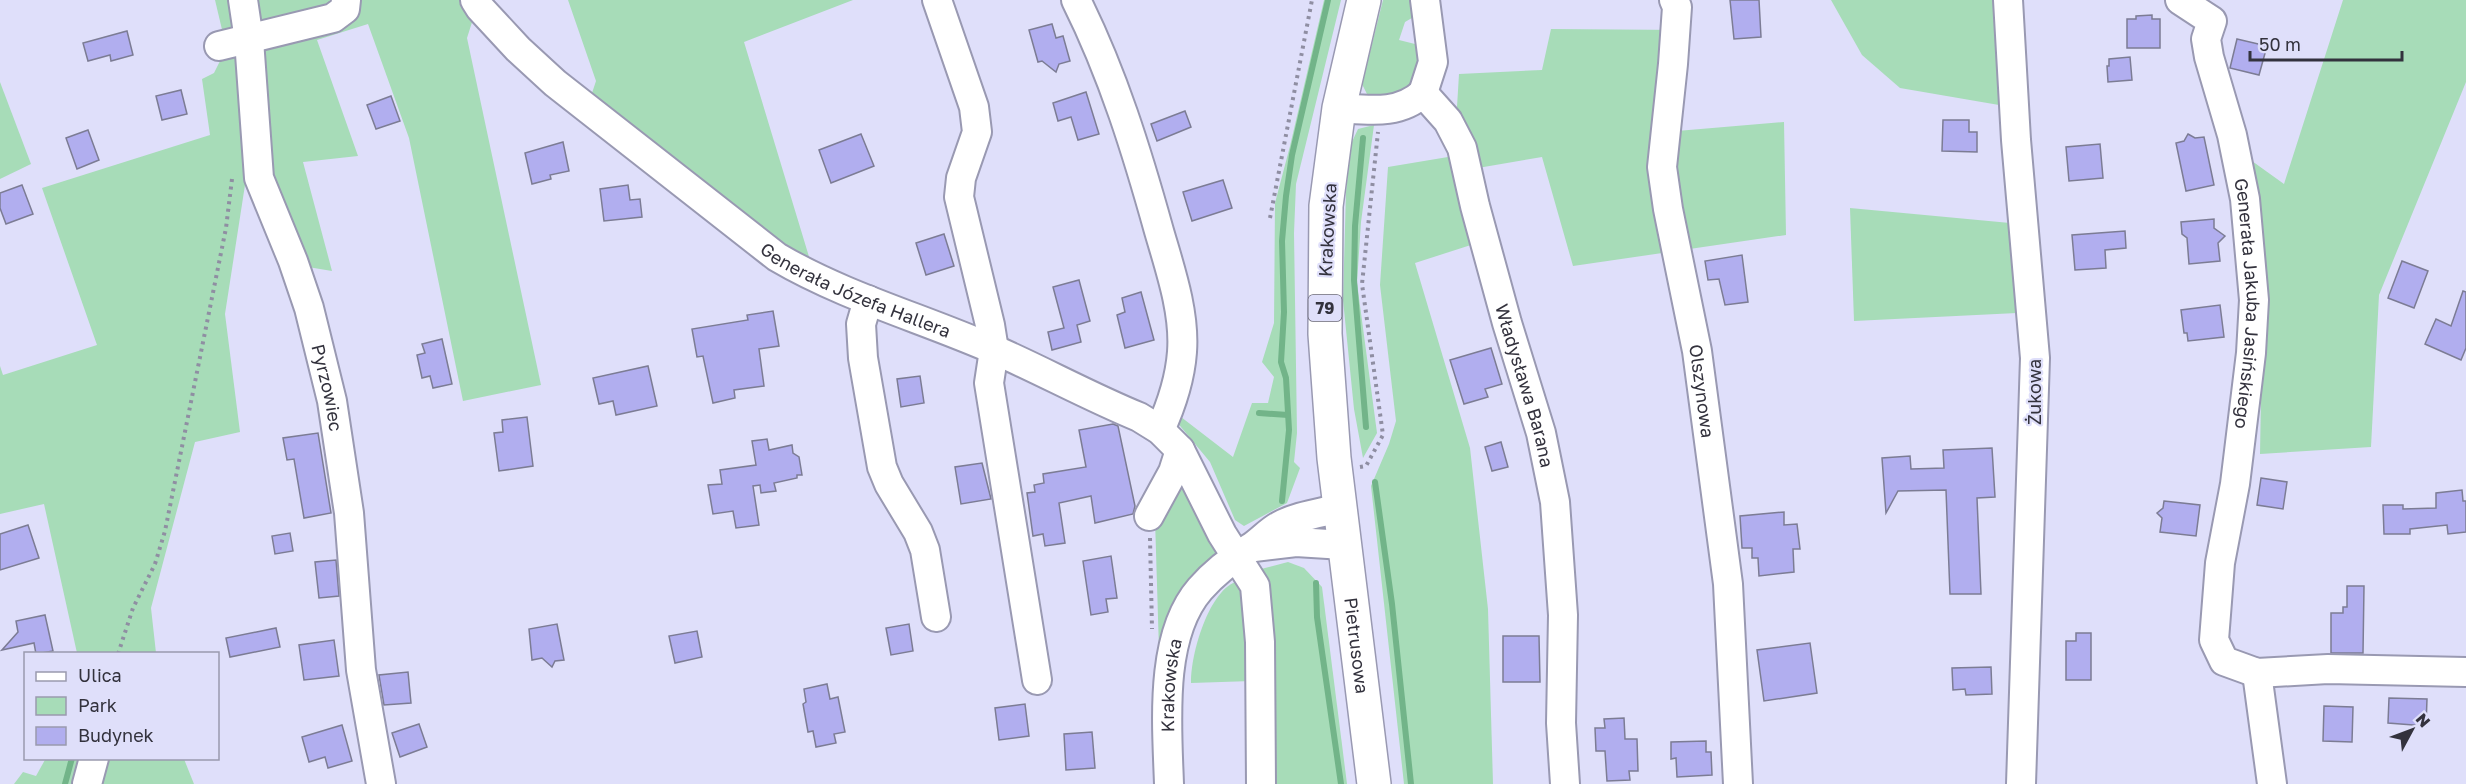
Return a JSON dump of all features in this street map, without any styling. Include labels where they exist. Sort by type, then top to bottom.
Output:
[{"type":"main road","name":"Krakowska","points":[[1340,508],[1325,334],[1326,206],[1339,108],[1364,0]]},
{"type":"main road","name":"Pietrusowa","points":[[1340,508],[1374,784]]},
{"type":"street","name":"Pyrzowiec","points":[[243,0],[249,40],[257,166],[267,200],[293,261],[309,308],[332,401],[349,513],[361,670],[381,784]]},
{"type":"street","points":[[219,46],[333,18],[345,9],[346,0]]},
{"type":"street","name":"Generała Józefa Hallera","points":[[475,0],[518,50],[555,83],[777,257],[800,270],[868,300],[994,350],[1139,417],[1160,430],[1180,450],[1244,552],[1246,568],[1255,586],[1260,642],[1261,784]]},
{"type":"street","points":[[937,0],[974,106],[977,132],[961,178],[959,197],[990,325],[994,350],[989,383],[1037,680]]},
{"type":"street","points":[[1076,0],[1107,68],[1131,133],[1180,311],[1182,351],[1171,405],[1160,430]]},
{"type":"street","points":[[1339,108],[1380,111],[1398,108],[1414,102],[1423,93],[1433,62],[1425,0]]},
{"type":"street","name":"Olszynowa","points":[[1674,0],[1677,7],[1673,64],[1662,167],[1696,351],[1728,584],[1738,784]]},
{"type":"street","name":"Żukowa","points":[[2008,0],[2016,140],[2035,358],[2021,784]]},
{"type":"street","name":"Generała Jakuba Jasińskiego","points":[[2180,0],[2214,10],[2206,39],[2209,57],[2232,135],[2245,199],[2254,300],[2251,353],[2235,484],[2220,563],[2214,640],[2224,661],[2257,674],[2328,669],[2466,672]]},
{"type":"street","name":"Władysława Barana","points":[[1423,93],[1448,121],[1462,148],[1504,312],[1541,433],[1555,502],[1563,615],[1561,723],[1565,784]]},
{"type":"street","points":[[868,300],[861,324],[863,358],[882,466],[889,484],[918,532],[926,550],[936,617]]},
{"type":"street","points":[[1149,516],[1173,472],[1180,450]]},
{"type":"street","name":"Krakowska","points":[[1168,784],[1172,650],[1182,619],[1199,589],[1244,552],[1286,523],[1340,508]]},
{"type":"street","points":[[1244,552],[1296,542],[1344,545]]},
{"type":"street","points":[[2257,674],[2272,784]]},
{"type":"street","points":[[87,784],[94,760]]},
{"type":"path","points":[[1270,218],[1312,0]]},
{"type":"path","points":[[1357,468],[1366,466],[1383,435],[1362,284],[1380,111]]},
{"type":"path","points":[[119,652],[134,608],[155,564],[165,531],[226,228],[232,179],[244,169],[257,166]]},
{"type":"green space","points":[[215,0],[238,0],[243,29],[224,38]]},
{"type":"green space","points":[[253,0],[465,0],[474,16],[467,38],[541,385],[463,401],[409,138],[368,24],[317,40],[358,156],[303,162],[332,271],[302,266],[266,175]]},
{"type":"green space","points":[[568,0],[853,0],[744,42],[810,260],[762,229],[591,96],[596,81]]},
{"type":"green space","points":[[1324,0],[1341,0],[1296,184],[1294,233],[1297,433],[1294,462],[1300,468],[1287,503],[1244,526],[1235,520],[1210,462],[1176,421],[1181,417],[1233,457],[1252,403],[1268,403],[1274,377],[1262,362],[1274,323],[1275,203]]},
{"type":"green space","points":[[1383,0],[1415,0],[1417,15],[1405,22],[1399,40],[1415,44],[1422,56],[1412,91],[1369,98],[1362,84]]},
{"type":"green space","points":[[1831,0],[1993,0],[1999,105],[1900,88],[1862,55]]},
{"type":"green space","points":[[2343,0],[2466,0],[2466,82],[2379,295],[2371,447],[2260,454],[2263,282],[2245,156],[2284,184]]},
{"type":"green space","points":[[1551,29],[1684,30],[1677,131],[1784,122],[1786,235],[1573,266],[1542,157],[1472,169],[1474,244],[1415,263],[1470,448],[1488,609],[1493,784],[1404,784],[1371,486],[1396,421],[1380,285],[1388,167],[1454,156],[1459,74],[1542,70]]},
{"type":"green space","points":[[241,55],[251,174],[245,185],[225,314],[240,432],[195,442],[151,608],[156,652],[77,652],[44,504],[0,514],[0,366],[3,375],[97,345],[42,188],[210,135],[202,79],[214,73],[222,57]]},
{"type":"green space","points":[[0,82],[31,164],[0,179]]},
{"type":"green space","points":[[1374,125],[1361,222],[1357,283],[1377,433],[1363,458],[1354,409],[1343,300],[1346,192],[1351,144],[1358,129]]},
{"type":"green space","points":[[1850,208],[2010,223],[2017,313],[1854,321]]},
{"type":"green space","points":[[1178,487],[1190,491],[1216,544],[1216,554],[1159,650],[1155,519]]},
{"type":"green space","points":[[1288,562],[1304,568],[1322,587],[1347,784],[1260,784],[1261,569]]},
{"type":"green space","points":[[1239,581],[1247,589],[1252,681],[1191,683],[1198,640],[1210,609],[1228,586]]},
{"type":"green space","points":[[45,760],[184,760],[194,784],[14,784],[23,772],[36,776]]},
{"type":"building","points":[[1730,0],[1759,0],[1761,37],[1734,39]]},
{"type":"building","points":[[2152,15],[2152,19],[2160,19],[2160,48],[2127,48],[2127,19]]},
{"type":"building","points":[[1052,24],[1056,38],[1063,36],[1070,61],[1059,64],[1056,72],[1042,61],[1038,62],[1029,30]]},
{"type":"building","points":[[127,31],[133,55],[111,61],[110,55],[88,61],[83,43]]},
{"type":"building","points":[[2237,39],[2267,46],[2259,75],[2230,68]]},
{"type":"building","points":[[2130,57],[2132,80],[2108,82],[2109,59]]},
{"type":"building","points":[[181,90],[187,114],[162,120],[156,96]]},
{"type":"building","points":[[1086,92],[1099,134],[1078,140],[1071,117],[1058,121],[1053,103]]},
{"type":"building","points":[[391,96],[400,121],[376,129],[367,105]]},
{"type":"building","points":[[1185,111],[1191,127],[1157,141],[1151,124]]},
{"type":"building","points":[[1943,120],[1969,120],[1969,132],[1977,132],[1977,152],[1942,151]]},
{"type":"building","points":[[88,130],[99,160],[77,169],[66,138]]},
{"type":"building","points":[[861,134],[874,166],[831,183],[819,150]]},
{"type":"building","points":[[2188,134],[2195,138],[2204,137],[2214,185],[2186,191],[2176,143],[2184,141]]},
{"type":"building","points":[[563,142],[569,171],[550,175],[551,179],[532,184],[525,153]]},
{"type":"building","points":[[2100,144],[2103,178],[2069,181],[2066,147]]},
{"type":"building","points":[[1223,180],[1232,208],[1192,221],[1183,192]]},
{"type":"building","points":[[22,185],[33,214],[6,224],[0,208],[0,193]]},
{"type":"building","points":[[628,185],[630,200],[640,199],[642,217],[604,221],[600,189]]},
{"type":"building","points":[[2214,219],[2214,228],[2225,236],[2218,243],[2220,261],[2189,264],[2187,238],[2182,234],[2181,222]]},
{"type":"building","points":[[2125,231],[2126,248],[2105,250],[2106,268],[2075,270],[2072,235]]},
{"type":"building","points":[[944,234],[954,266],[926,275],[916,243]]},
{"type":"building","points":[[1742,255],[1748,302],[1725,305],[1719,279],[1708,280],[1705,261]]},
{"type":"building","points":[[2402,261],[2428,271],[2414,308],[2388,298]]},
{"type":"building","points":[[1079,280],[1090,321],[1077,325],[1081,342],[1052,350],[1048,332],[1064,328],[1053,287]]},
{"type":"building","points":[[2463,291],[2466,292],[2466,348],[2461,360],[2425,344],[2436,319],[2451,326]]},
{"type":"building","points":[[1141,292],[1154,340],[1125,348],[1117,315],[1125,312],[1122,298]]},
{"type":"building","points":[[2220,305],[2224,337],[2188,341],[2187,333],[2184,333],[2181,310]]},
{"type":"building","points":[[773,311],[779,346],[759,349],[764,386],[734,390],[735,398],[713,403],[703,356],[697,357],[692,329],[748,320],[747,315]]},
{"type":"building","points":[[442,339],[452,384],[433,388],[430,376],[422,378],[417,355],[425,353],[422,344]]},
{"type":"building","points":[[1491,348],[1502,384],[1485,389],[1488,397],[1464,404],[1450,360]]},
{"type":"building","points":[[648,366],[657,406],[616,415],[613,401],[599,404],[593,378]]},
{"type":"building","points":[[920,376],[924,403],[901,407],[897,379]]},
{"type":"building","points":[[527,417],[533,466],[499,471],[494,433],[503,432],[502,420]]},
{"type":"building","points":[[1113,424],[1118,426],[1135,506],[1133,514],[1095,523],[1091,496],[1059,503],[1065,543],[1045,546],[1043,534],[1033,536],[1027,493],[1035,492],[1034,485],[1044,483],[1043,474],[1086,467],[1079,430]]},
{"type":"building","points":[[318,433],[331,513],[304,518],[294,459],[287,460],[283,438]]},
{"type":"building","points":[[767,439],[769,450],[792,445],[793,453],[799,457],[802,475],[774,483],[776,491],[761,493],[760,485],[753,486],[759,525],[736,528],[733,511],[713,514],[708,485],[722,484],[720,470],[756,465],[752,441]]},
{"type":"building","points":[[1501,442],[1508,467],[1492,471],[1485,447]]},
{"type":"building","points":[[1992,448],[1995,497],[1977,498],[1981,594],[1950,594],[1946,490],[1898,491],[1886,513],[1882,458],[1910,456],[1911,469],[1944,468],[1943,450]]},
{"type":"building","points":[[982,463],[991,499],[961,504],[955,467]]},
{"type":"building","points":[[2261,478],[2287,482],[2283,509],[2257,505]]},
{"type":"building","points":[[2462,490],[2463,501],[2466,501],[2466,532],[2448,534],[2447,525],[2410,529],[2410,534],[2384,534],[2383,505],[2403,505],[2403,509],[2436,508],[2436,493]]},
{"type":"building","points":[[2164,501],[2200,505],[2196,536],[2160,532],[2162,518],[2157,513],[2163,508]]},
{"type":"building","points":[[1784,512],[1784,525],[1797,524],[1800,549],[1793,549],[1794,572],[1759,576],[1758,558],[1752,558],[1752,548],[1742,548],[1740,516]]},
{"type":"building","points":[[28,525],[39,558],[0,570],[0,534]]},
{"type":"building","points":[[290,533],[293,551],[275,554],[272,536]]},
{"type":"building","points":[[1111,556],[1117,598],[1106,599],[1108,612],[1091,615],[1083,561]]},
{"type":"building","points":[[336,560],[339,596],[319,598],[315,562]]},
{"type":"building","points":[[2347,586],[2364,586],[2363,653],[2331,653],[2331,613],[2343,613],[2343,607],[2347,607]]},
{"type":"building","points":[[45,615],[53,651],[36,652],[34,643],[2,650],[18,632],[16,621]]},
{"type":"building","points":[[557,624],[564,660],[555,661],[552,667],[542,658],[532,660],[529,629]]},
{"type":"building","points":[[909,624],[913,651],[891,655],[886,628]]},
{"type":"building","points":[[276,628],[280,647],[230,657],[226,638]]},
{"type":"building","points":[[697,631],[702,657],[675,663],[669,636]]},
{"type":"building","points":[[2076,633],[2091,633],[2091,680],[2066,680],[2066,641],[2076,641]]},
{"type":"building","points":[[1503,636],[1539,636],[1540,682],[1503,682]]},
{"type":"building","points":[[334,640],[339,676],[304,680],[299,645]]},
{"type":"building","points":[[1810,643],[1817,693],[1764,701],[1757,650]]},
{"type":"building","points":[[1991,667],[1992,694],[1966,695],[1965,689],[1953,690],[1952,668]]},
{"type":"building","points":[[408,672],[411,703],[384,705],[379,675]]},
{"type":"building","points":[[827,684],[830,699],[838,697],[845,732],[834,734],[836,743],[816,747],[813,731],[808,732],[803,704],[806,702],[804,689]]},
{"type":"building","points":[[2389,698],[2427,699],[2426,726],[2388,723]]},
{"type":"building","points":[[1025,704],[1029,736],[999,740],[995,708]]},
{"type":"building","points":[[2324,706],[2353,707],[2352,742],[2323,741]]},
{"type":"building","points":[[1624,718],[1625,739],[1637,739],[1638,771],[1629,771],[1630,780],[1607,781],[1605,751],[1596,751],[1595,728],[1605,728],[1604,719]]},
{"type":"building","points":[[419,724],[427,747],[400,757],[392,733]]},
{"type":"building","points":[[342,725],[352,761],[328,768],[325,757],[309,762],[302,737]]},
{"type":"building","points":[[1092,732],[1095,768],[1066,770],[1064,734]]},
{"type":"building","points":[[1706,741],[1706,752],[1711,752],[1712,775],[1677,777],[1676,758],[1671,759],[1671,742]]},
{"type":"waterway","points":[[1282,501],[1289,430],[1286,378],[1281,362],[1284,312],[1282,241],[1286,196],[1292,155],[1328,0]]},
{"type":"waterway","points":[[1363,138],[1355,226],[1354,280],[1366,427]]},
{"type":"waterway","points":[[1259,413],[1288,415]]},
{"type":"waterway","points":[[1375,482],[1392,604],[1411,784]]},
{"type":"waterway","points":[[1316,583],[1317,617],[1341,784]]},
{"type":"waterway","points":[[65,784],[71,760]]}]
